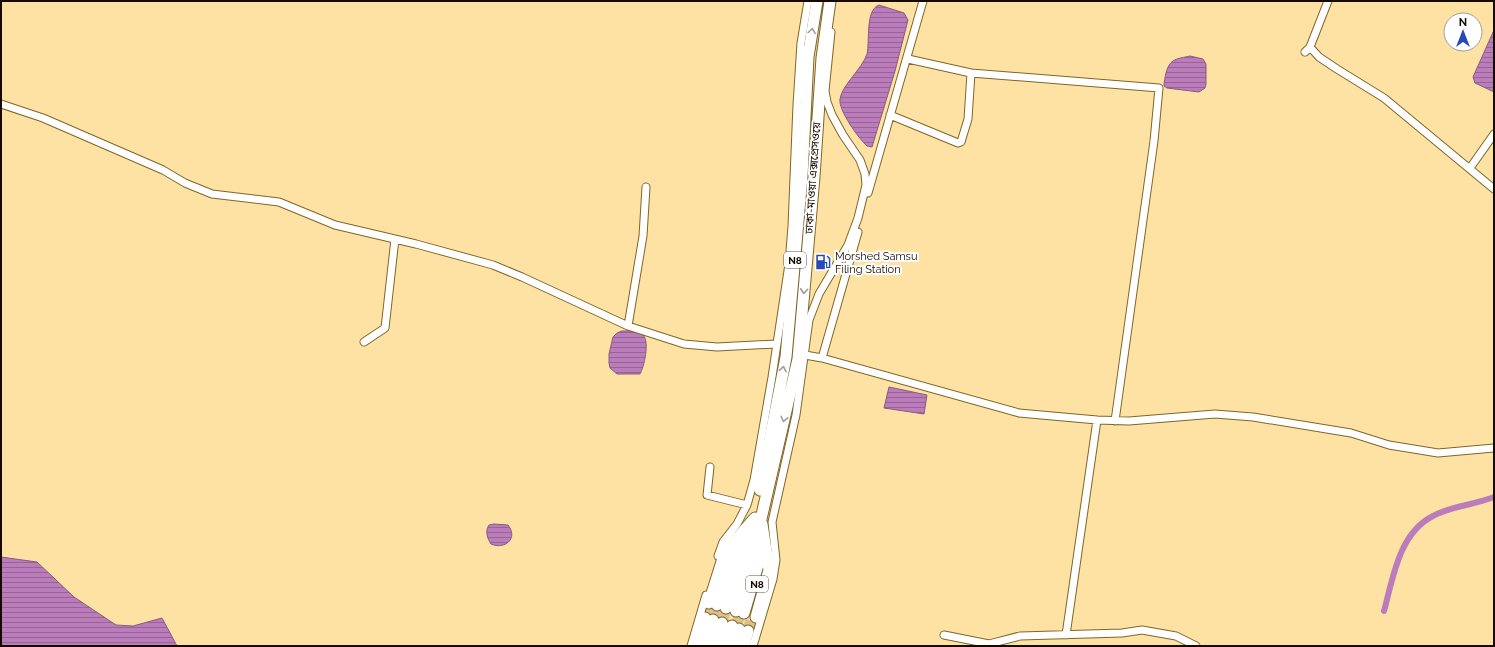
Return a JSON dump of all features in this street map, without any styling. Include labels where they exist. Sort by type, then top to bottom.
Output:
[{"type":"highway","name":"ঢাকা-মাওয়া এক্সপ্রেসওয়ে","points":[[733,610],[786,357],[802,176],[808,58],[818,1]]},
{"type":"highway","name":"ঢাকা-মাওয়া এক্সপ্রেসওয়ে","points":[[733,610],[752,522],[798,359],[814,177],[822,58],[830,1]]},
{"type":"highway","name":"ঢাকা-মাওয়া এক্সপ্রেসওয়ে","points":[[733,610],[767,557],[764,537],[752,522]]},
{"type":"highway","name":"ঢাকা-মাওয়া এক্সপ্রেসওয়ে","points":[[733,610],[734,541],[752,522]]},
{"type":"highway","name":"ঢাকা-মাওয়া এক্সপ্রেসওয়ে","points":[[733,610],[764,537]]},
{"type":"highway","points":[[696,646],[728,625]]},
{"type":"highway","points":[[700,646],[728,625]]},
{"type":"highway","points":[[705,646],[728,625]]},
{"type":"highway","points":[[709,646],[728,625]]},
{"type":"highway","points":[[715,646],[728,625]]},
{"type":"highway","points":[[720,646],[728,625]]},
{"type":"highway","points":[[726,646],[728,625]]},
{"type":"highway","points":[[728,625],[731,646]]},
{"type":"highway","points":[[728,625],[734,646]]},
{"type":"highway","points":[[728,625],[738,646]]},
{"type":"highway","points":[[728,625],[744,646]]},
{"type":"highway","points":[[728,625],[748,646]]},
{"type":"street","points":[[690,646],[723,542],[737,524],[747,505],[754,480],[789,264],[801,43],[808,1]]},
{"type":"street","points":[[754,646],[774,573],[776,560],[772,522],[796,415],[806,338],[812,309],[819,294],[848,245],[858,218],[866,185],[865,174],[860,160],[839,128],[827,102],[826,84],[831,28],[836,1]]},
{"type":"street","points":[[822,358],[890,115],[908,59],[923,1]]},
{"type":"street","points":[[1328,1],[1307,50],[1384,98],[1494,189]]},
{"type":"street","points":[[908,59],[971,73],[1159,88],[1154,141],[1115,421]]},
{"type":"street","points":[[890,115],[960,143],[968,119],[971,73]]},
{"type":"street","points":[[1,104],[43,118],[163,170],[185,183],[212,194],[279,202],[335,225],[396,239],[493,265],[628,326],[684,344],[717,347],[776,344]]},
{"type":"street","points":[[1470,168],[1494,134]]},
{"type":"street","points":[[628,326],[643,236],[646,187]]},
{"type":"street","points":[[364,342],[385,328],[396,239]]},
{"type":"street","points":[[805,355],[822,358],[1019,412],[1115,421],[1215,414],[1253,417],[1328,428],[1351,433],[1389,445],[1438,453],[1494,448]]},
{"type":"street","points":[[1066,635],[1096,420]]},
{"type":"street","points":[[710,467],[707,495],[747,505]]},
{"type":"street","points":[[944,635],[989,644],[1020,636],[1122,633],[1142,630],[1176,636],[1196,646]]},
{"type":"shaded area","points":[[879,5],[904,13],[908,20],[895,71],[872,147],[867,146],[854,131],[842,110],[840,99],[844,88],[867,54],[870,19],[875,8]]},
{"type":"shaded area","points":[[1494,30],[1494,92],[1475,83],[1473,77]]},
{"type":"shaded area","points":[[1190,56],[1203,59],[1206,64],[1205,88],[1199,92],[1167,88],[1164,86],[1166,73],[1170,64],[1175,60]]},
{"type":"shaded area","points":[[622,331],[639,332],[645,338],[646,354],[640,374],[617,374],[610,368],[609,354],[613,337]]},
{"type":"shaded area","points":[[889,387],[927,395],[924,414],[884,408]]},
{"type":"shaded area","points":[[489,525],[508,525],[511,530],[511,539],[501,546],[491,544],[488,537],[487,530]]},
{"type":"shaded area","points":[[1,557],[37,562],[74,597],[116,625],[133,626],[162,618],[177,646],[1,646]]},
{"type":"waterway","points":[[1384,611],[1394,571],[1412,533],[1433,516],[1447,510],[1494,497]]},
{"type":"tunnel","points":[[705,618],[709,603]]},
{"type":"tunnel","points":[[713,620],[717,605]]},
{"type":"tunnel","points":[[722,623],[726,608]]},
{"type":"tunnel","points":[[736,628],[740,612]]},
{"type":"tunnel","points":[[748,631],[752,616]]},
{"type":"place","name":"Morshed Samsu Filing Station","points":[[823,262]]}]
